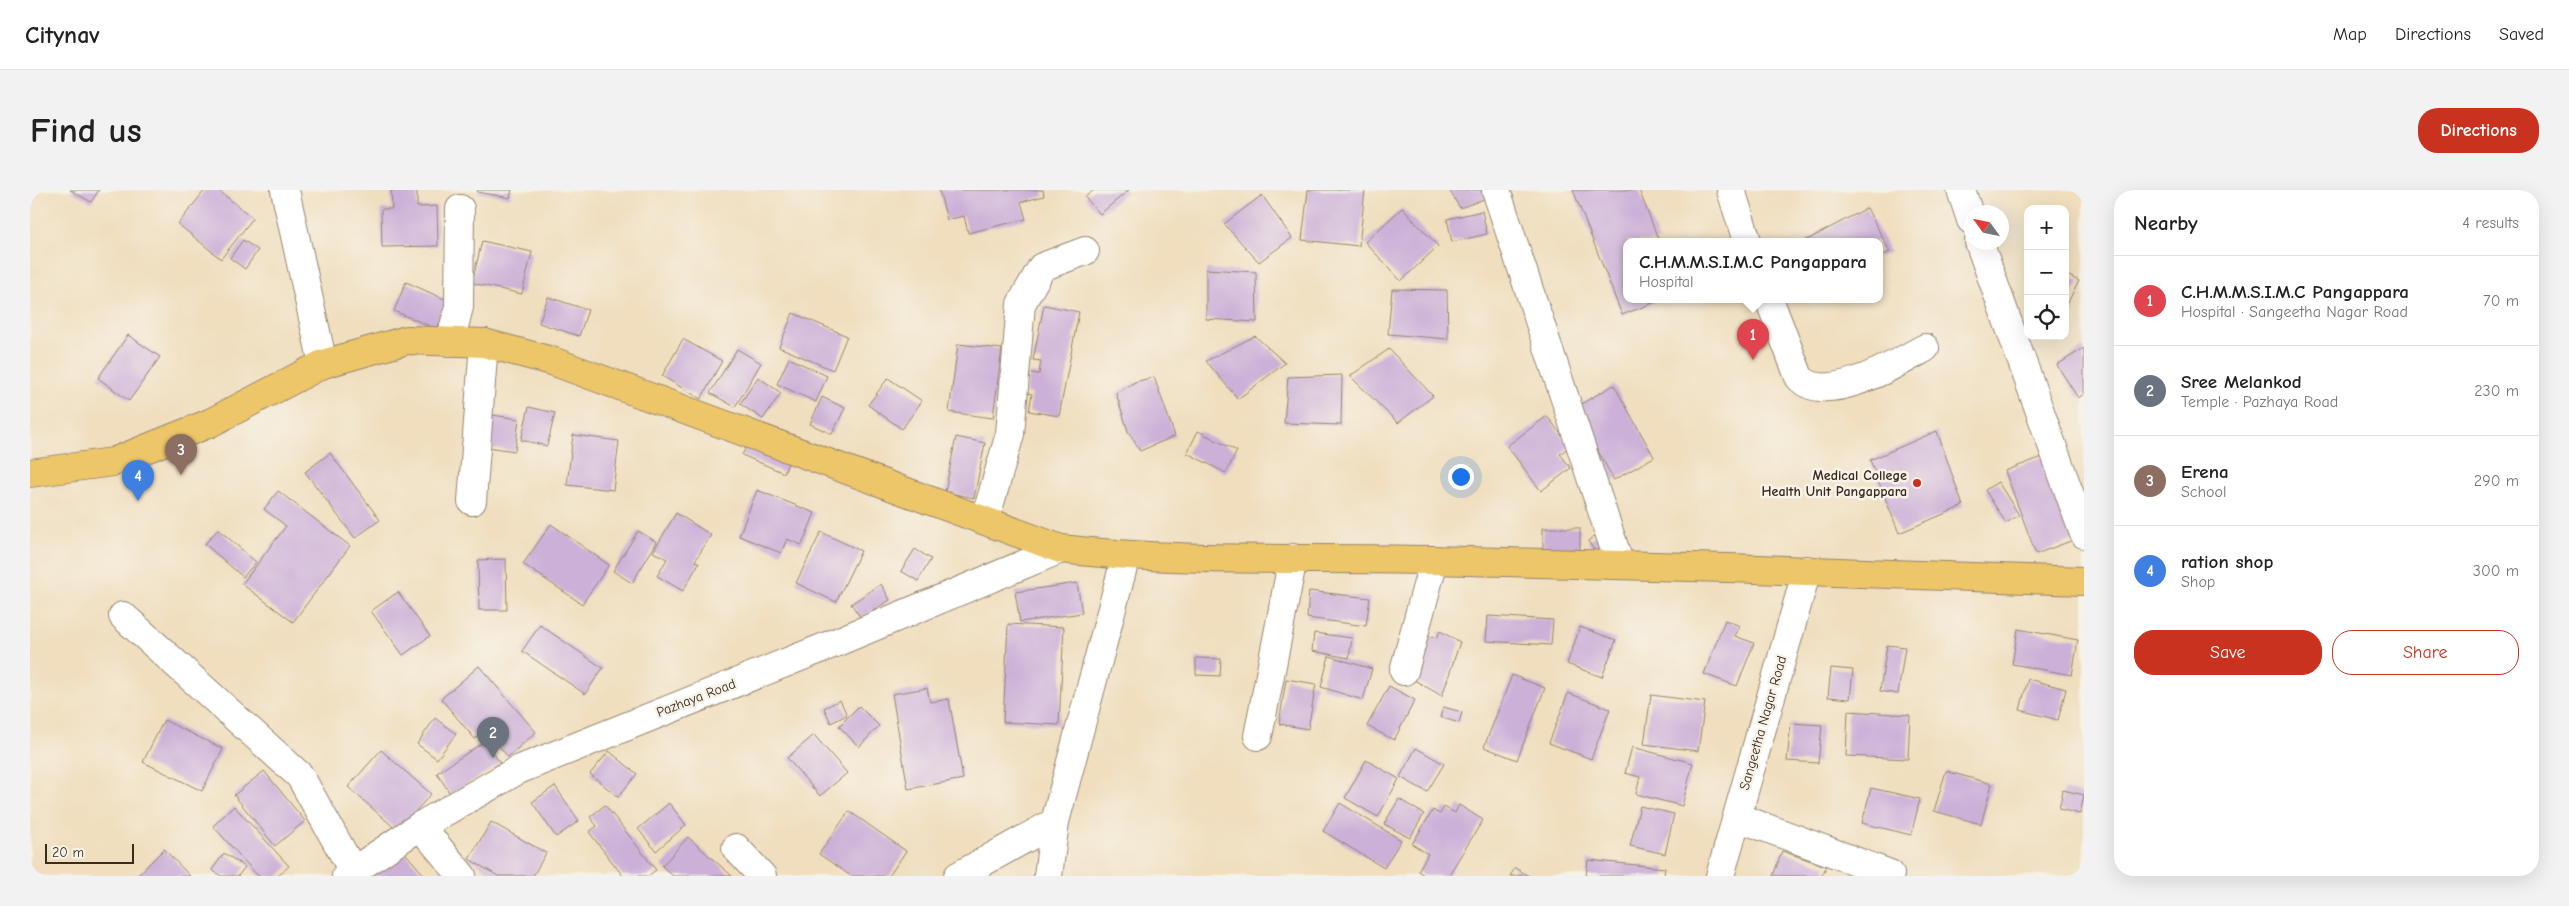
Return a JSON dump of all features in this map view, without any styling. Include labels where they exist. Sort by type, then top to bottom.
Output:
[{"type":"main road","points":[[30,472],[113,462],[210,423],[323,364],[407,340],[484,343],[552,361],[986,520],[1060,549],[1126,556],[1434,560],[1807,570],[2084,581]]},
{"type":"street","points":[[285,190],[323,364]]},
{"type":"street","points":[[1496,190],[1620,565]]},
{"type":"street","points":[[1731,190],[1746,238]]},
{"type":"street","points":[[1961,190],[1966,205]]},
{"type":"street","points":[[450,342],[459,308],[460,209]]},
{"type":"street","points":[[1983,250],[2084,534]]},
{"type":"street","points":[[986,520],[1010,434],[1021,304],[1042,267],[1086,251]]},
{"type":"street","points":[[1771,303],[1799,378],[1806,384],[1834,387],[1881,372],[1925,348]]},
{"type":"street","points":[[472,501],[484,343]]},
{"type":"street","name":"Pazhaya Road","points":[[349,874],[420,826],[518,770],[825,647],[1060,549]]},
{"type":"street","points":[[1048,876],[1055,822],[1126,556]]},
{"type":"street","points":[[1258,736],[1293,558]]},
{"type":"street","points":[[1404,671],[1434,560]]},
{"type":"street","name":"Sangeetha Nagar Road","points":[[1720,876],[1807,570]]},
{"type":"street","points":[[123,616],[300,776],[349,874]]},
{"type":"street","points":[[1737,817],[1890,874]]},
{"type":"street","points":[[958,876],[1055,822]]},
{"type":"street","points":[[420,826],[462,876]]},
{"type":"street","points":[[736,848],[762,876]]},
{"type":"building","points":[[70,190],[99,190],[91,202]]},
{"type":"building","points":[[205,190],[218,190],[253,218],[221,259],[178,224]]},
{"type":"building","points":[[391,190],[417,190],[417,207],[437,206],[438,246],[382,247],[381,209],[392,209]]},
{"type":"building","points":[[478,190],[512,190],[510,198],[477,192]]},
{"type":"building","points":[[939,190],[1043,190],[1044,196],[1021,202],[1026,219],[968,233],[964,216],[947,220]]},
{"type":"building","points":[[1094,190],[1129,190],[1100,214],[1085,197]]},
{"type":"building","points":[[1308,190],[1365,190],[1359,246],[1302,240]]},
{"type":"building","points":[[1449,190],[1490,190],[1492,196],[1460,208]]},
{"type":"building","points":[[1573,190],[1639,190],[1658,238],[1623,238],[1623,303],[1653,303],[1622,315]]},
{"type":"building","points":[[1262,195],[1292,238],[1259,262],[1224,224]]},
{"type":"building","points":[[1402,208],[1438,246],[1401,281],[1365,242]]},
{"type":"building","points":[[1867,208],[1883,238],[1811,238]]},
{"type":"building","points":[[1482,211],[1487,234],[1452,242],[1447,219]]},
{"type":"building","points":[[1883,239],[1890,252],[1883,255]]},
{"type":"building","points":[[243,240],[258,250],[245,269],[230,258]]},
{"type":"building","points":[[482,241],[532,252],[522,294],[472,283]]},
{"type":"building","points":[[1206,269],[1256,272],[1257,322],[1206,319]]},
{"type":"building","points":[[2069,276],[2079,281],[2069,300]]},
{"type":"building","points":[[406,282],[449,301],[437,329],[394,311]]},
{"type":"building","points":[[1392,289],[1447,290],[1448,339],[1388,334]]},
{"type":"building","points":[[548,297],[588,310],[579,336],[539,323]]},
{"type":"building","points":[[1044,305],[1079,312],[1059,416],[1029,411],[1032,394],[1026,393],[1030,373],[1039,374],[1041,361],[1033,360]]},
{"type":"building","points":[[793,313],[847,336],[833,370],[779,347]]},
{"type":"building","points":[[128,335],[160,357],[129,401],[98,378]]},
{"type":"building","points":[[1255,336],[1285,363],[1238,399],[1206,361]]},
{"type":"building","points":[[683,339],[722,361],[701,399],[662,376]]},
{"type":"building","points":[[958,344],[1002,349],[993,418],[949,412]]},
{"type":"building","points":[[2084,348],[2084,394],[2078,398],[2057,365]]},
{"type":"building","points":[[737,349],[761,363],[735,407],[710,393]]},
{"type":"building","points":[[1389,349],[1433,396],[1398,423],[1350,376]]},
{"type":"building","points":[[789,358],[827,376],[816,402],[777,384]]},
{"type":"building","points":[[1342,375],[1341,425],[1284,423],[1288,377]]},
{"type":"building","points":[[758,377],[781,393],[763,419],[740,404]]},
{"type":"building","points":[[1154,377],[1175,436],[1140,451],[1128,431],[1116,393],[1135,382]]},
{"type":"building","points":[[888,378],[922,401],[902,429],[868,405]]},
{"type":"building","points":[[1614,385],[1654,457],[1614,480],[1574,408]]},
{"type":"building","points":[[822,397],[845,408],[832,434],[810,424]]},
{"type":"building","points":[[529,407],[555,413],[547,446],[521,440]]},
{"type":"building","points":[[492,415],[519,419],[515,451],[487,447]]},
{"type":"building","points":[[1547,416],[1570,446],[1560,454],[1571,468],[1541,491],[1507,446]]},
{"type":"building","points":[[1198,431],[1237,451],[1226,473],[1187,453]]},
{"type":"building","name":"Medical College Health Unit Pangappara","points":[[1937,431],[1963,506],[1899,533],[1870,460]]},
{"type":"building","points":[[573,435],[619,441],[613,490],[567,485]]},
{"type":"building","points":[[956,437],[985,443],[974,498],[945,492]]},
{"type":"building","points":[[747,445],[788,463],[784,473],[742,455]]},
{"type":"building","points":[[330,453],[380,520],[355,538],[305,472]]},
{"type":"building","points":[[2045,456],[2076,539],[2036,554],[2005,471]]},
{"type":"building","points":[[1998,482],[2019,515],[2006,523],[1985,490]]},
{"type":"building","points":[[757,490],[815,513],[802,545],[787,539],[781,553],[739,536]]},
{"type":"building","points":[[278,491],[350,546],[293,622],[242,584],[286,526],[264,509]]},
{"type":"building","points":[[676,513],[711,535],[695,561],[699,563],[683,591],[657,576],[667,559],[653,552]]},
{"type":"building","points":[[551,524],[609,565],[582,604],[523,564]]},
{"type":"building","points":[[1543,528],[1580,528],[1580,557],[1543,557]]},
{"type":"building","points":[[218,529],[256,562],[243,577],[205,544]]},
{"type":"building","points":[[1604,529],[1615,543],[1598,556],[1588,541]]},
{"type":"building","points":[[638,531],[657,542],[632,583],[613,571]]},
{"type":"building","points":[[821,532],[861,551],[836,602],[796,583]]},
{"type":"building","points":[[915,549],[931,559],[918,581],[901,571]]},
{"type":"building","points":[[506,559],[507,610],[479,610],[478,560]]},
{"type":"building","points":[[1077,583],[1082,613],[1020,622],[1015,592]]},
{"type":"building","points":[[881,584],[890,600],[861,618],[851,604]]},
{"type":"building","points":[[1309,591],[1370,598],[1366,626],[1307,618]]},
{"type":"building","points":[[398,592],[430,636],[403,655],[371,611]]},
{"type":"building","points":[[1488,616],[1553,620],[1551,645],[1486,641]]},
{"type":"building","points":[[1725,620],[1740,626],[1735,636],[1754,643],[1737,686],[1704,674]]},
{"type":"building","points":[[1008,624],[1064,627],[1059,725],[1003,722]]},
{"type":"building","points":[[540,625],[603,668],[585,694],[522,651]]},
{"type":"building","points":[[1580,627],[1616,640],[1602,677],[1567,664]]},
{"type":"building","points":[[2018,629],[2078,640],[2072,675],[2012,664]]},
{"type":"building","points":[[1440,631],[1460,642],[1442,696],[1409,677],[1421,634],[1437,638]]},
{"type":"building","points":[[1314,633],[1352,638],[1349,658],[1312,651]]},
{"type":"building","points":[[1887,645],[1905,647],[1898,694],[1880,691]]},
{"type":"building","points":[[1329,656],[1372,669],[1363,700],[1321,687]]},
{"type":"building","points":[[1196,658],[1221,659],[1220,676],[1196,675]]},
{"type":"building","points":[[479,666],[536,732],[508,757],[485,730],[475,739],[441,699]]},
{"type":"building","points":[[1831,668],[1853,670],[1850,699],[1828,697]]},
{"type":"building","points":[[1512,675],[1545,688],[1517,760],[1484,747]]},
{"type":"building","points":[[1286,679],[1316,684],[1308,729],[1279,724]]},
{"type":"building","points":[[2028,679],[2066,689],[2058,720],[2020,710]]},
{"type":"building","points":[[1389,686],[1415,700],[1394,740],[1367,726]]},
{"type":"building","points":[[927,688],[930,702],[949,699],[963,779],[908,789],[892,694]]},
{"type":"building","points":[[1568,693],[1610,709],[1591,759],[1549,743]]},
{"type":"building","points":[[1651,695],[1705,702],[1698,751],[1644,744]]},
{"type":"building","points":[[840,700],[847,715],[831,723],[824,708]]},
{"type":"building","points":[[859,706],[879,726],[859,747],[839,726]]},
{"type":"building","points":[[1443,707],[1462,712],[1459,723],[1440,717]]},
{"type":"building","points":[[1848,711],[1910,715],[1908,759],[1846,756]]},
{"type":"building","points":[[435,718],[456,734],[437,759],[417,744]]},
{"type":"building","points":[[164,720],[223,749],[202,791],[143,762]]},
{"type":"building","points":[[1791,723],[1822,725],[1818,763],[1787,761]]},
{"type":"building","points":[[814,735],[847,773],[820,796],[787,758]]},
{"type":"building","points":[[485,741],[500,763],[451,795],[437,773]]},
{"type":"building","points":[[1632,747],[1693,763],[1682,806],[1636,794],[1640,777],[1625,773]]},
{"type":"building","points":[[1416,748],[1444,764],[1427,792],[1400,777]]},
{"type":"building","points":[[381,750],[431,794],[398,831],[348,787]]},
{"type":"building","points":[[609,751],[637,774],[618,797],[590,774]]},
{"type":"building","points":[[1366,760],[1399,779],[1378,817],[1345,798]]},
{"type":"building","points":[[264,771],[305,821],[275,846],[234,795]]},
{"type":"building","points":[[1946,771],[1992,784],[1981,824],[1934,811]]},
{"type":"building","points":[[555,786],[579,821],[556,837],[532,802]]},
{"type":"building","points":[[1871,788],[1920,799],[1911,835],[1862,823]]},
{"type":"building","points":[[2063,790],[2084,795],[2080,814],[2059,809]]},
{"type":"building","points":[[1399,799],[1424,814],[1410,838],[1384,824]]},
{"type":"building","points":[[669,803],[686,825],[656,851],[638,829]]},
{"type":"building","points":[[1340,803],[1401,840],[1384,868],[1323,831]]},
{"type":"building","points":[[605,805],[656,870],[648,876],[623,876],[589,832],[597,826],[590,817]]},
{"type":"building","points":[[1459,805],[1483,820],[1448,876],[1425,876],[1418,871],[1428,854],[1412,844],[1433,810],[1440,814],[1444,807],[1455,813]]},
{"type":"building","points":[[234,806],[289,866],[278,876],[258,876],[213,826]]},
{"type":"building","points":[[1640,806],[1674,814],[1665,854],[1630,846]]},
{"type":"building","points":[[849,811],[906,851],[889,876],[851,876],[819,854]]},
{"type":"building","points":[[491,822],[546,853],[533,876],[498,876],[469,859]]},
{"type":"building","points":[[688,837],[732,876],[673,876],[662,866]]},
{"type":"building","points":[[400,847],[425,876],[367,876]]},
{"type":"building","points":[[164,849],[190,876],[137,876]]},
{"type":"building","points":[[1782,851],[1826,866],[1822,876],[1773,876]]},
{"type":"building","points":[[224,853],[245,867],[238,876],[221,876],[212,870]]},
{"type":"building","points":[[1588,860],[1665,868],[1664,876],[1586,876]]},
{"type":"building","points":[[1515,868],[1529,876],[1510,876]]},
{"type":"place","name":"C.H.M.M.S.I.M.C Pangappara","points":[[1753,360]]},
{"type":"place","name":"Erena","points":[[181,475]]},
{"type":"place","name":"Medical College Health Unit Pangappara","points":[[1917,483]]},
{"type":"place","name":"ration shop","points":[[138,501]]},
{"type":"place","name":"Sree Melankod","points":[[493,758]]}]
